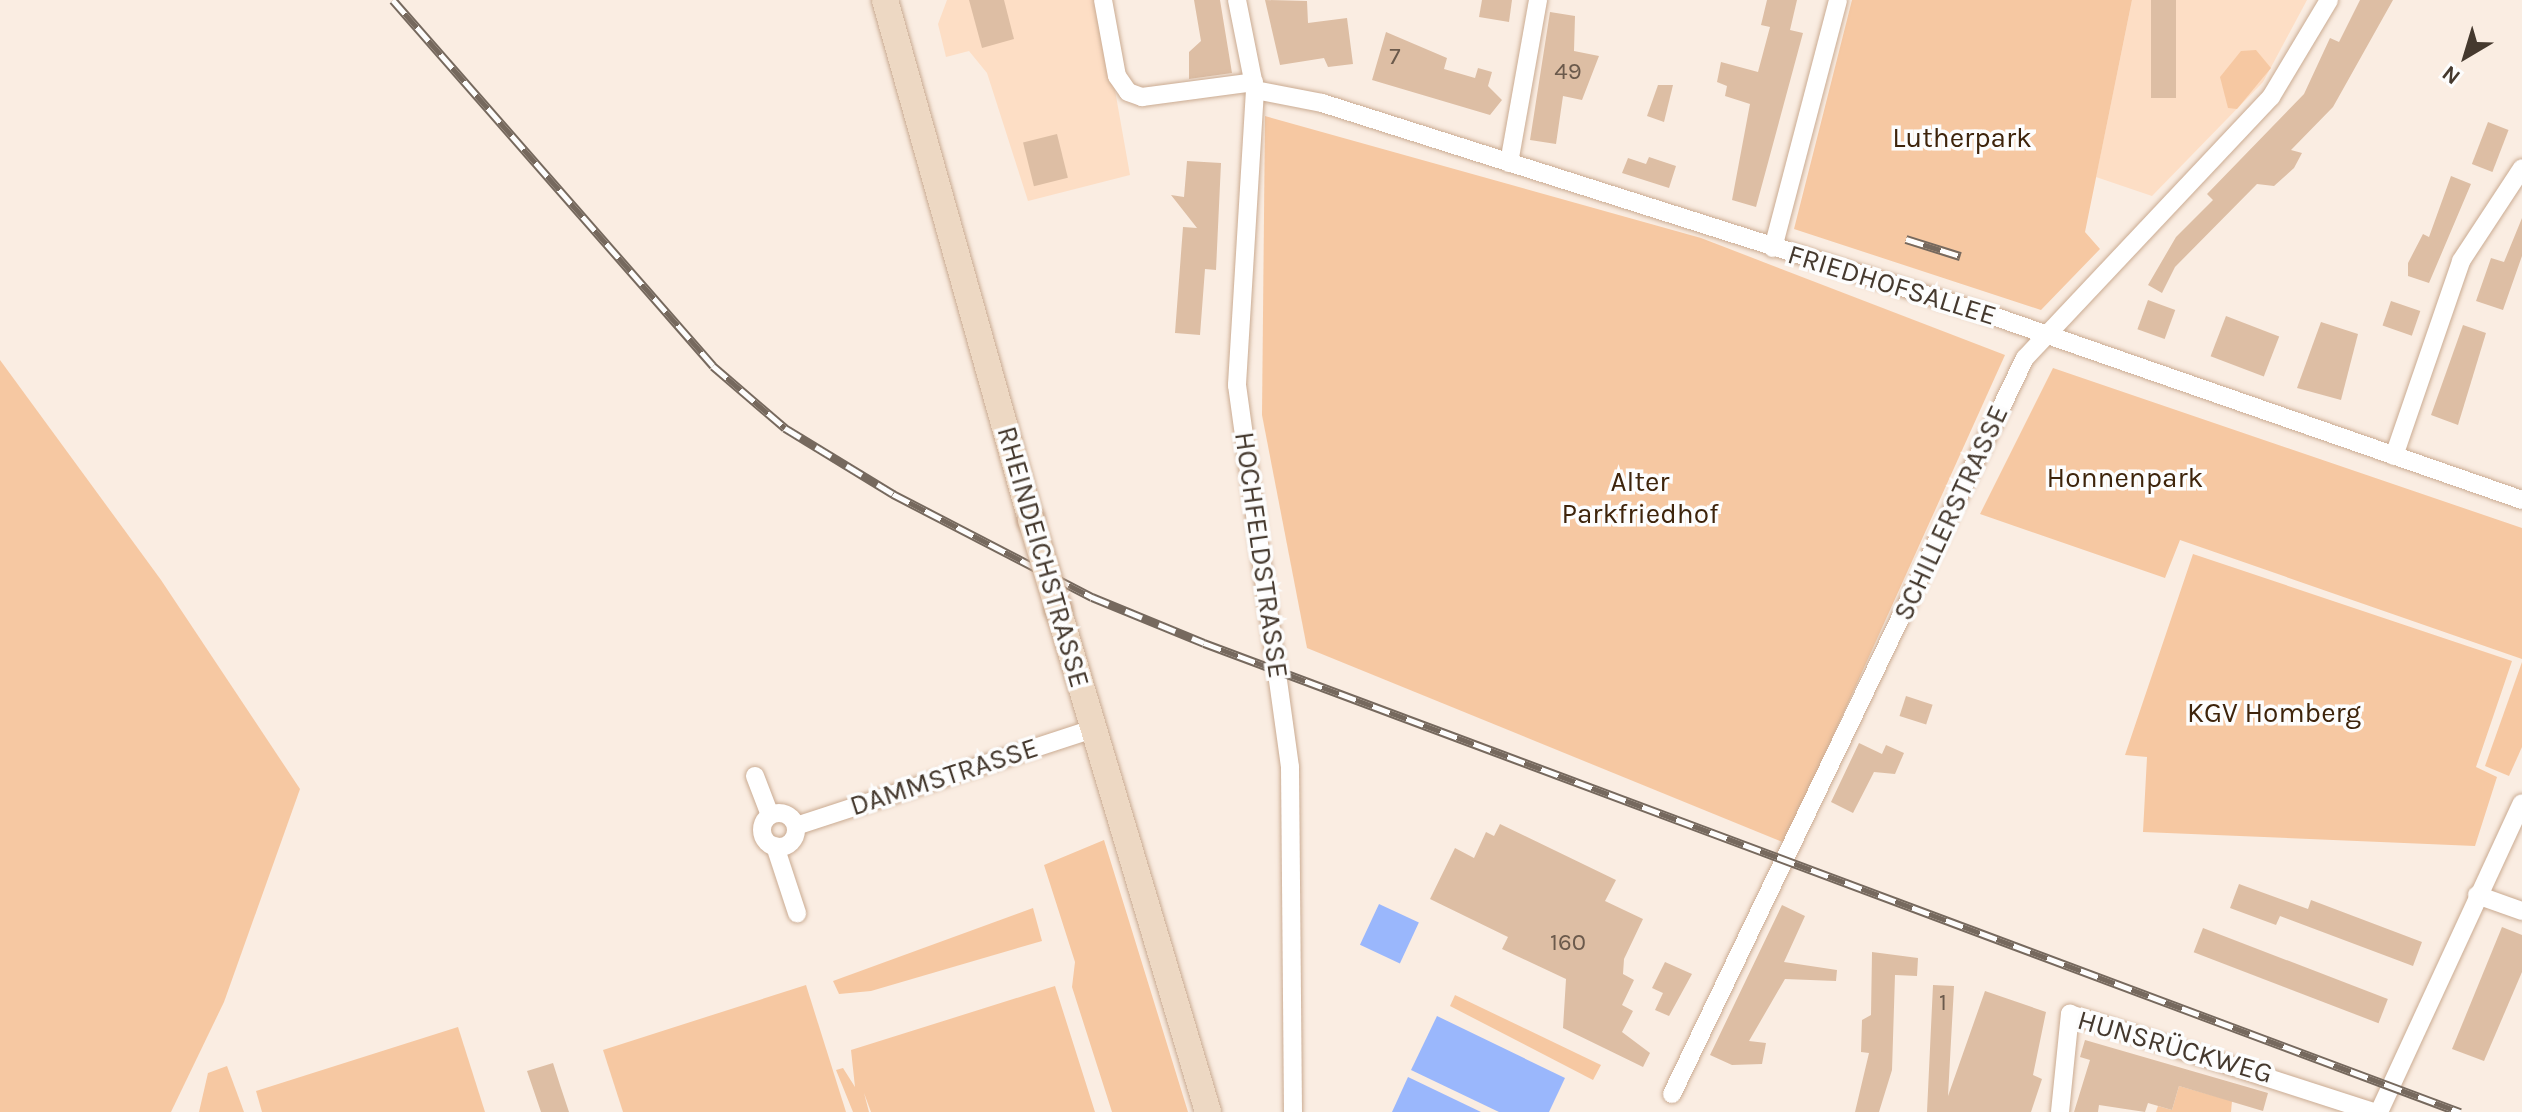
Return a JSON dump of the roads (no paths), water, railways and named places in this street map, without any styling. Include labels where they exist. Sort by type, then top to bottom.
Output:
[{"type":"main road","name":"RHEINDEICHSTRASSE","points":[[885,0],[1031,520],[1208,1112]]},
{"type":"street","name":"FRIEDHOFSALLEE","points":[[1103,0],[1117,76],[1128,92],[1142,97],[1255,86],[1322,103],[2044,333],[2522,500]]},
{"type":"street","name":"HOCHFELDSTRASSE","points":[[1237,0],[1255,86],[1237,385],[1290,767],[1293,1112]]},
{"type":"street","points":[[1509,163],[1538,0]]},
{"type":"street","points":[[1773,248],[1838,0]]},
{"type":"street","name":"SCHILLERSTRASSE","points":[[1672,1094],[2025,358],[2044,333],[2271,97],[2329,0]]},
{"type":"street","points":[[2394,456],[2461,261],[2522,168]]},
{"type":"street","name":"DAMMSTRASSE","points":[[765,843],[793,840],[796,826],[1092,729]]},
{"type":"street","points":[[755,776],[770,815],[765,843],[797,913]]},
{"type":"street","points":[[2377,1112],[2522,803]]},
{"type":"street","points":[[770,815],[783,813],[796,826]]},
{"type":"street","points":[[2477,895],[2522,911]]},
{"type":"street","name":"HUNSRÜCKWEG","points":[[2060,1112],[2070,1014],[2377,1112]]},
{"type":"water","points":[[1379,904],[1419,923],[1400,963],[1360,945]]},
{"type":"water","points":[[1437,1016],[1565,1078],[1549,1112],[1499,1112],[1411,1070]]},
{"type":"water","points":[[1408,1077],[1481,1112],[1392,1112]]},
{"type":"railway","points":[[393,0],[713,366],[785,428],[893,494],[1092,597],[1204,643],[2460,1112]]},
{"type":"railway","points":[[1906,239],[1960,256]]},
{"type":"park label","name":"Lutherpark","points":[[1962,138]]},
{"type":"park label","name":"Honnenpark","points":[[2125,478]]},
{"type":"park label","name":"Alter Parkfriedhof","points":[[1640,498]]},
{"type":"park label","name":"KGV Homberg","points":[[2274,713]]}]
